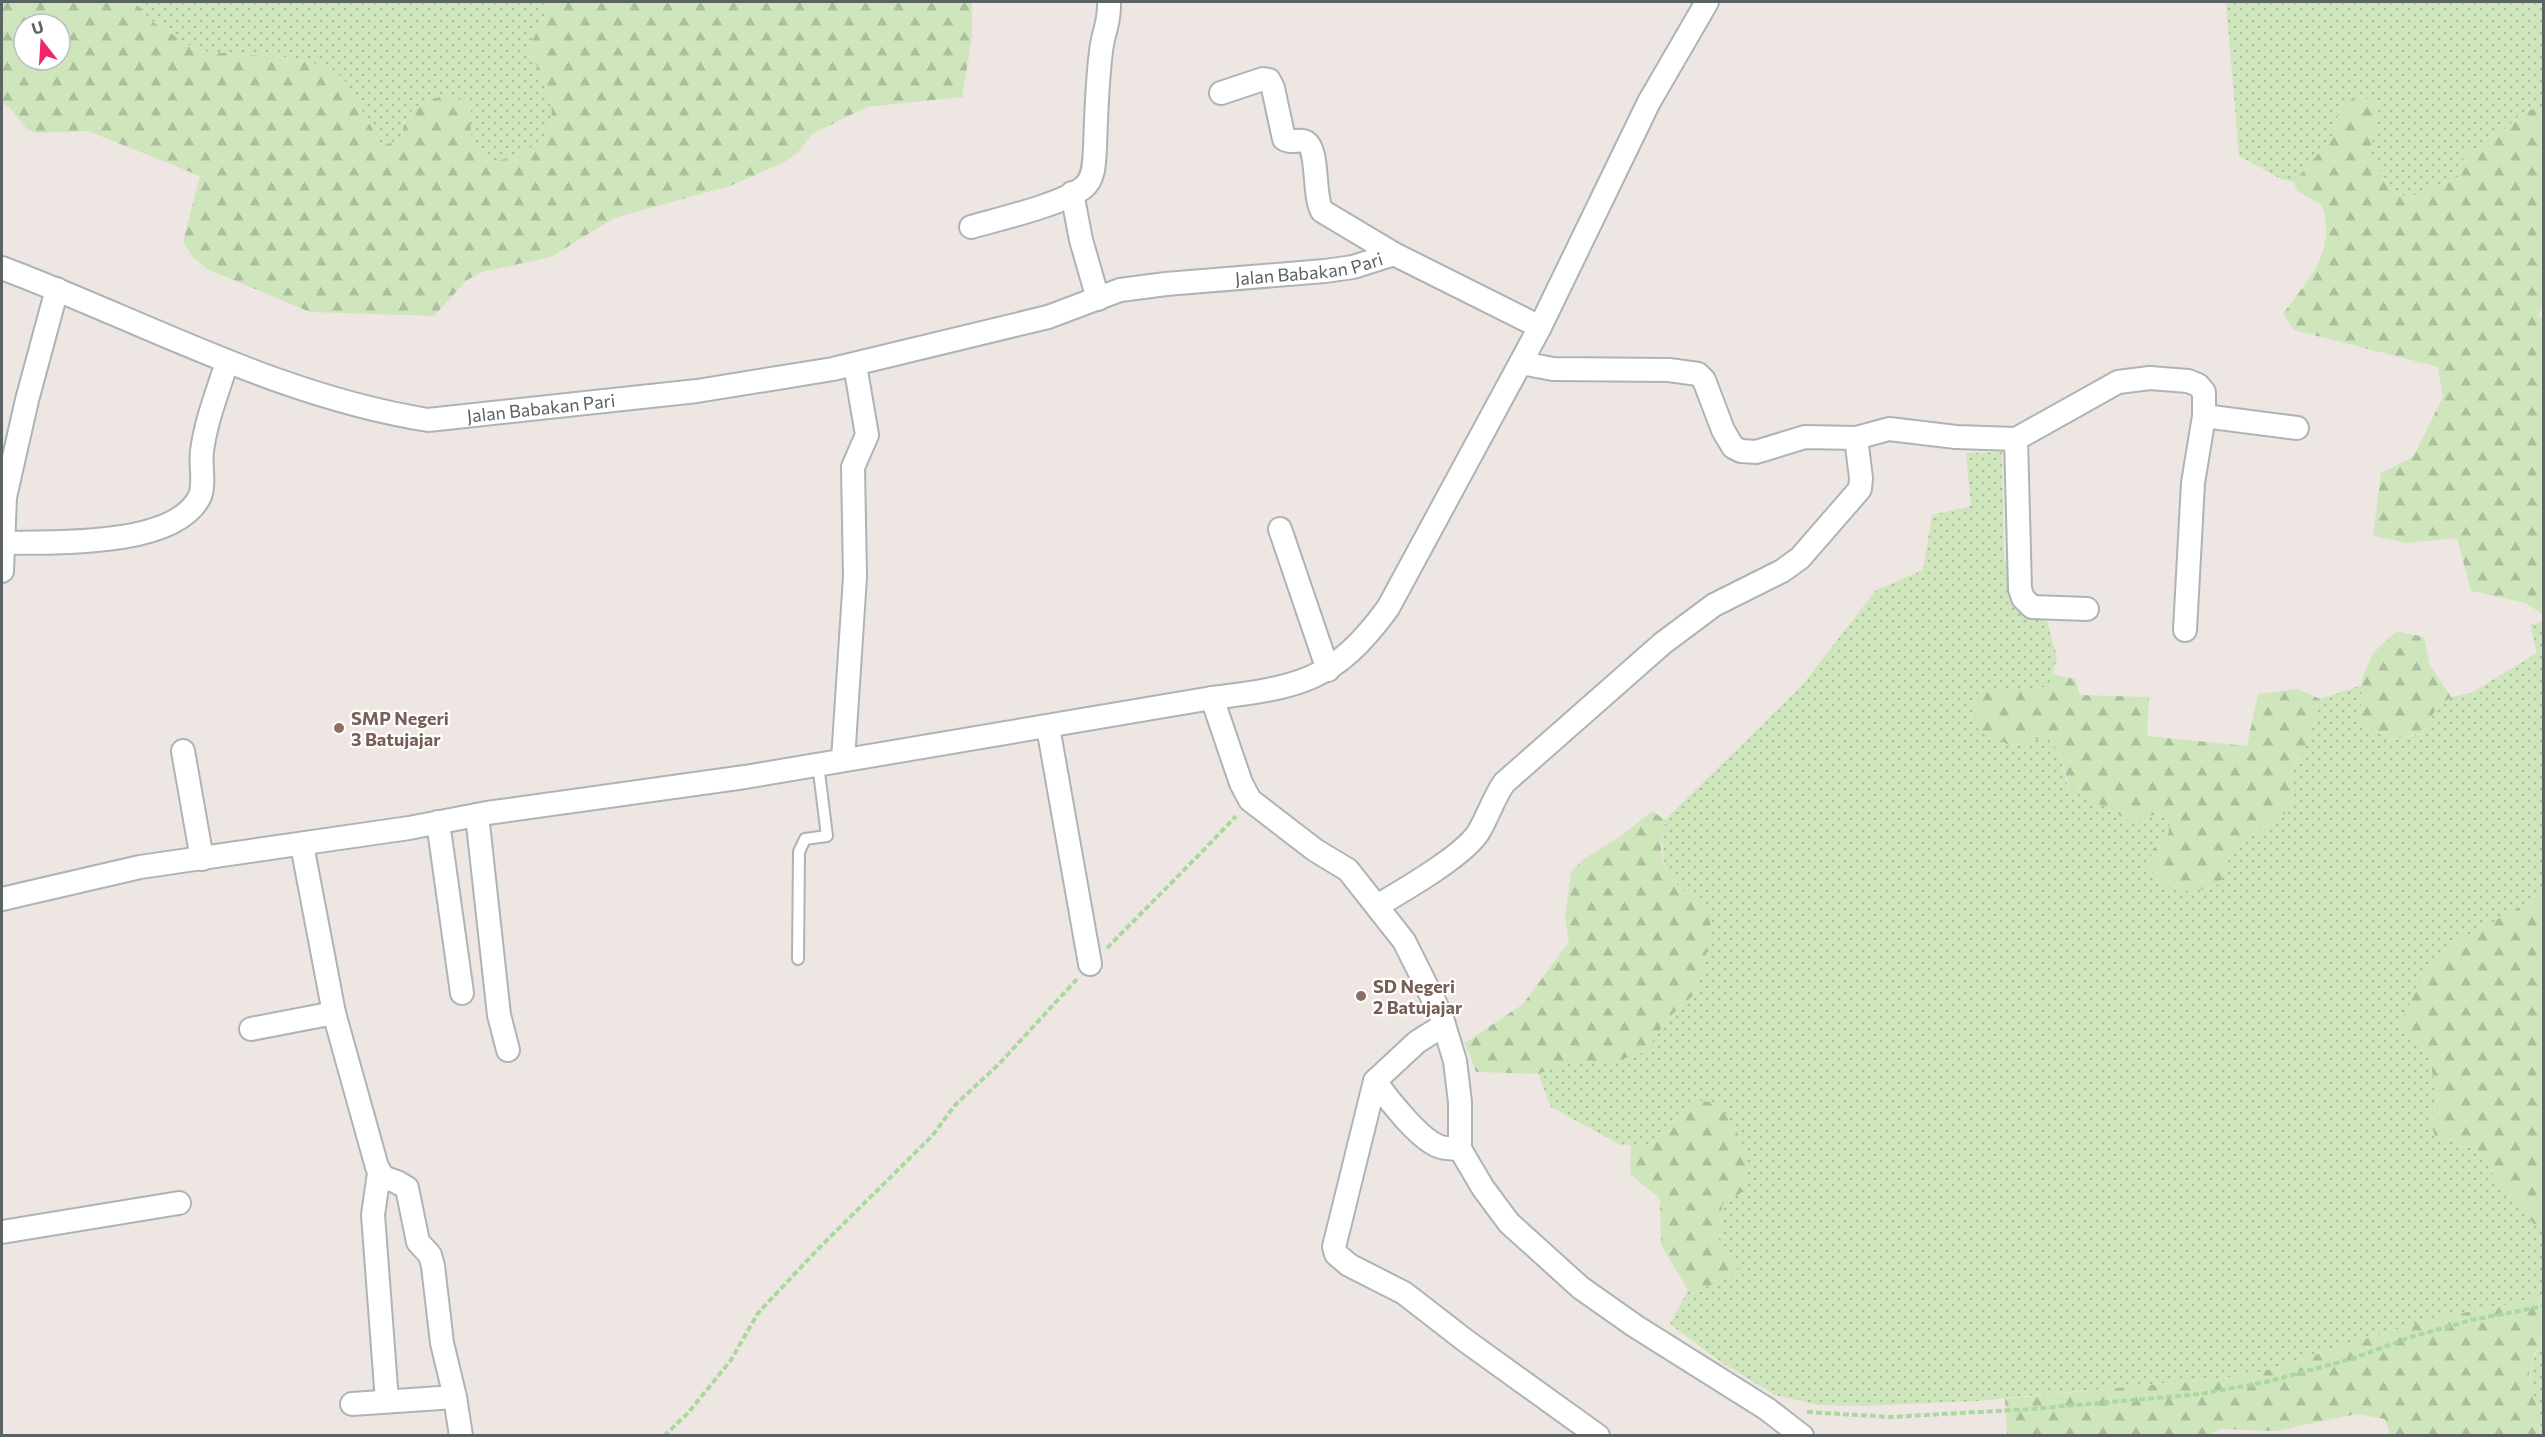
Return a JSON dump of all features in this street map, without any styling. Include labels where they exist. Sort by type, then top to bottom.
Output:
[{"type":"street","points":[[971,227],[1027,211],[1072,193],[1084,187],[1090,178],[1094,166],[1099,64],[1108,26],[1109,2]]},
{"type":"street","points":[[2,898],[140,867],[302,845],[477,815],[745,777],[1212,698],[1268,691],[1307,681],[1328,670],[1355,649],[1388,608],[1540,327],[1649,102],[1707,2]]},
{"type":"street","points":[[1221,93],[1263,79],[1269,80],[1273,88],[1284,139],[1289,142],[1305,142],[1312,151],[1317,198],[1322,211],[1394,254]]},
{"type":"street","points":[[1072,193],[1083,251],[1098,299]]},
{"type":"street","name":"Jalan Babakan Pari","points":[[2,268],[57,289],[227,362],[318,395],[389,414],[428,420],[697,391],[855,365],[1048,316],[1120,290],[1325,271],[1353,267],[1394,254],[1540,327]]},
{"type":"street","points":[[2,571],[5,498],[27,400],[57,289]]},
{"type":"street","points":[[3,543],[134,536],[159,528],[192,510],[201,494],[201,452],[207,424],[227,362]]},
{"type":"street","points":[[1521,363],[1552,369],[1670,370],[1698,374],[1704,380],[1723,430],[1733,447],[1741,451],[1756,452],[1805,437],[1856,438],[1889,429],[1956,437],[2016,439],[2054,420],[2106,388],[2132,379],[2177,380],[2198,385],[2204,392],[2204,416],[2193,483],[2185,630]]},
{"type":"street","points":[[843,760],[855,577],[853,467],[867,435],[855,365]]},
{"type":"street","points":[[2204,416],[2297,428]]},
{"type":"street","points":[[1377,906],[1423,878],[1467,844],[1478,833],[1504,783],[1663,643],[1714,605],[1782,571],[1800,558],[1860,489],[1861,478],[1856,438]]},
{"type":"street","points":[[2016,439],[2019,578],[2023,598],[2032,607],[2087,609]]},
{"type":"street","points":[[1280,529],[1328,670]]},
{"type":"street","points":[[1212,698],[1240,783],[1250,800],[1307,844],[1348,870],[1404,941],[1444,1025],[1455,1061],[1459,1082],[1460,1149],[1483,1188],[1509,1223],[1581,1288],[1635,1326],[1767,1409],[1802,1436]]},
{"type":"street","points":[[1048,727],[1090,964]]},
{"type":"street","points":[[183,751],[202,859]]},
{"type":"street","points":[[477,815],[499,1015],[508,1050]]},
{"type":"street","points":[[438,822],[462,993]]},
{"type":"street","points":[[302,845],[334,1012],[379,1173],[373,1215],[387,1401]]},
{"type":"street","points":[[251,1029],[334,1012]]},
{"type":"street","points":[[1444,1025],[1417,1042],[1375,1081],[1334,1247],[1336,1254],[1349,1265],[1404,1293],[1466,1341],[1598,1436]]},
{"type":"street","points":[[1375,1081],[1399,1113],[1421,1134],[1439,1147],[1460,1149]]},
{"type":"street","points":[[379,1173],[402,1185],[410,1194],[416,1238],[430,1255],[442,1343],[455,1397],[461,1436]]},
{"type":"street","points":[[2,1232],[179,1203]]},
{"type":"street","points":[[352,1404],[455,1397]]},
{"type":"lane","points":[[798,960],[798,852],[805,839],[826,836],[818,764]]},
{"type":"path","points":[[664,1436],[687,1413],[731,1360],[758,1313],[826,1241],[932,1137],[955,1105],[999,1064],[1090,964],[1175,877],[1206,849],[1250,800]]},
{"type":"path","points":[[1802,1412],[1891,1417],[2032,1409],[2200,1394],[2266,1382],[2351,1359],[2414,1336],[2472,1320],[2544,1306]]},
{"type":"green space","points":[[2,2],[135,2],[150,20],[198,51],[295,58],[332,68],[346,82],[382,146],[401,139],[403,127],[416,107],[450,94],[471,106],[470,123],[473,143],[487,162],[524,152],[543,137],[549,126],[552,114],[550,100],[529,48],[551,2],[972,2],[972,38],[962,97],[867,107],[812,134],[799,151],[783,163],[730,186],[614,218],[551,257],[482,272],[467,280],[434,316],[310,312],[207,269],[192,256],[183,242],[200,176],[88,131],[37,133],[27,129],[8,106],[2,103]]},
{"type":"green space","points":[[135,2],[551,2],[529,48],[550,100],[549,126],[543,137],[524,152],[487,162],[473,143],[470,123],[471,106],[403,121],[401,139],[382,146],[346,82],[295,58],[198,51],[150,20]]},
{"type":"green space","points":[[2226,2],[2543,2],[2543,109],[2526,110],[2483,148],[2460,176],[2408,198],[2390,188],[2370,156],[2378,100],[2339,111],[2332,138],[2294,182],[2281,179],[2239,156]]},
{"type":"green space","points":[[2354,97],[2378,100],[2370,156],[2390,188],[2408,198],[2460,176],[2465,149],[2483,148],[2526,110],[2543,109],[2544,303],[2538,317],[2543,316],[2543,615],[2526,603],[2471,591],[2457,538],[2407,543],[2373,536],[2381,473],[2413,457],[2443,397],[2438,367],[2294,330],[2283,314],[2318,264],[2326,237],[2326,222],[2322,205],[2297,191],[2294,182],[2332,138],[2339,111]]},
{"type":"green space","points":[[2002,452],[2004,556],[2019,607],[2047,621],[2057,657],[2049,687],[1990,691],[2011,746],[2046,737],[2058,750],[2068,786],[2132,822],[2152,815],[2171,816],[2168,835],[2153,849],[2227,873],[2228,853],[2290,810],[2294,792],[2291,773],[2310,737],[2320,699],[2362,685],[2360,723],[2393,740],[2422,734],[2436,709],[2451,697],[2471,693],[2537,653],[2530,625],[2543,621],[2543,891],[2515,910],[2410,1038],[2427,1050],[2439,1101],[2430,1118],[2435,1137],[2456,1140],[2474,1149],[2533,1223],[2543,1228],[2543,1295],[2531,1300],[2427,1320],[2251,1375],[1977,1401],[1863,1406],[1818,1405],[1775,1395],[1721,1362],[1670,1324],[1688,1290],[1718,1284],[1738,1271],[1719,1237],[1722,1205],[1668,1127],[1651,1146],[1621,1145],[1551,1107],[1538,1074],[1573,1061],[1611,1063],[1646,1051],[1667,1019],[1696,993],[1706,910],[1674,881],[1668,872],[1663,852],[1665,820],[1803,684],[1876,590],[1923,570],[1932,515],[1971,506],[1966,453]]},
{"type":"green space","points":[[2397,631],[2424,637],[2430,665],[2451,697],[2436,709],[2422,733],[2393,740],[2360,723],[2362,678],[2373,653]]},
{"type":"green space","points":[[2052,674],[2075,679],[2080,695],[2149,697],[2147,736],[2247,746],[2258,694],[2298,689],[2320,699],[2310,737],[2291,773],[2294,792],[2290,810],[2228,853],[2227,873],[2214,888],[2184,891],[2169,888],[2155,876],[2148,866],[2153,849],[2168,835],[2171,816],[2152,815],[2132,822],[2070,788],[2058,750],[2046,737],[2011,746],[1977,728],[1973,698],[1990,691],[2048,687]]},
{"type":"green space","points":[[1652,811],[1665,820],[1661,850],[1665,868],[1676,885],[1707,910],[1712,931],[1696,993],[1667,1019],[1646,1051],[1611,1063],[1573,1061],[1538,1074],[1476,1072],[1465,1043],[1523,1004],[1569,942],[1565,917],[1571,872],[1585,858],[1621,836]]},
{"type":"green space","points":[[2543,891],[2543,1228],[2533,1223],[2474,1149],[2456,1140],[2435,1137],[2430,1118],[2439,1101],[2427,1050],[2410,1038],[2401,1022],[2425,971],[2436,957],[2451,944],[2515,910]]},
{"type":"green space","points":[[1691,1100],[1719,1103],[1739,1136],[1747,1162],[1745,1190],[1722,1205],[1719,1237],[1738,1271],[1718,1284],[1688,1290],[1661,1245],[1660,1199],[1630,1174],[1631,1145],[1651,1146]]},
{"type":"green space","points":[[2543,1295],[2543,1340],[2534,1354],[2529,1375],[2543,1435],[2390,1435],[2385,1419],[2356,1414],[2277,1431],[2220,1429],[2209,1435],[2007,1435],[2005,1399],[2251,1375],[2427,1320],[2531,1300]]},
{"type":"green space","points":[[2543,1340],[2543,1432],[2534,1402],[2531,1372]]},
{"type":"place","name":"SMP Negeri 3 Batujajar","points":[[339,728]]},
{"type":"place","name":"SD Negeri 2 Batujajar","points":[[1361,996]]}]
